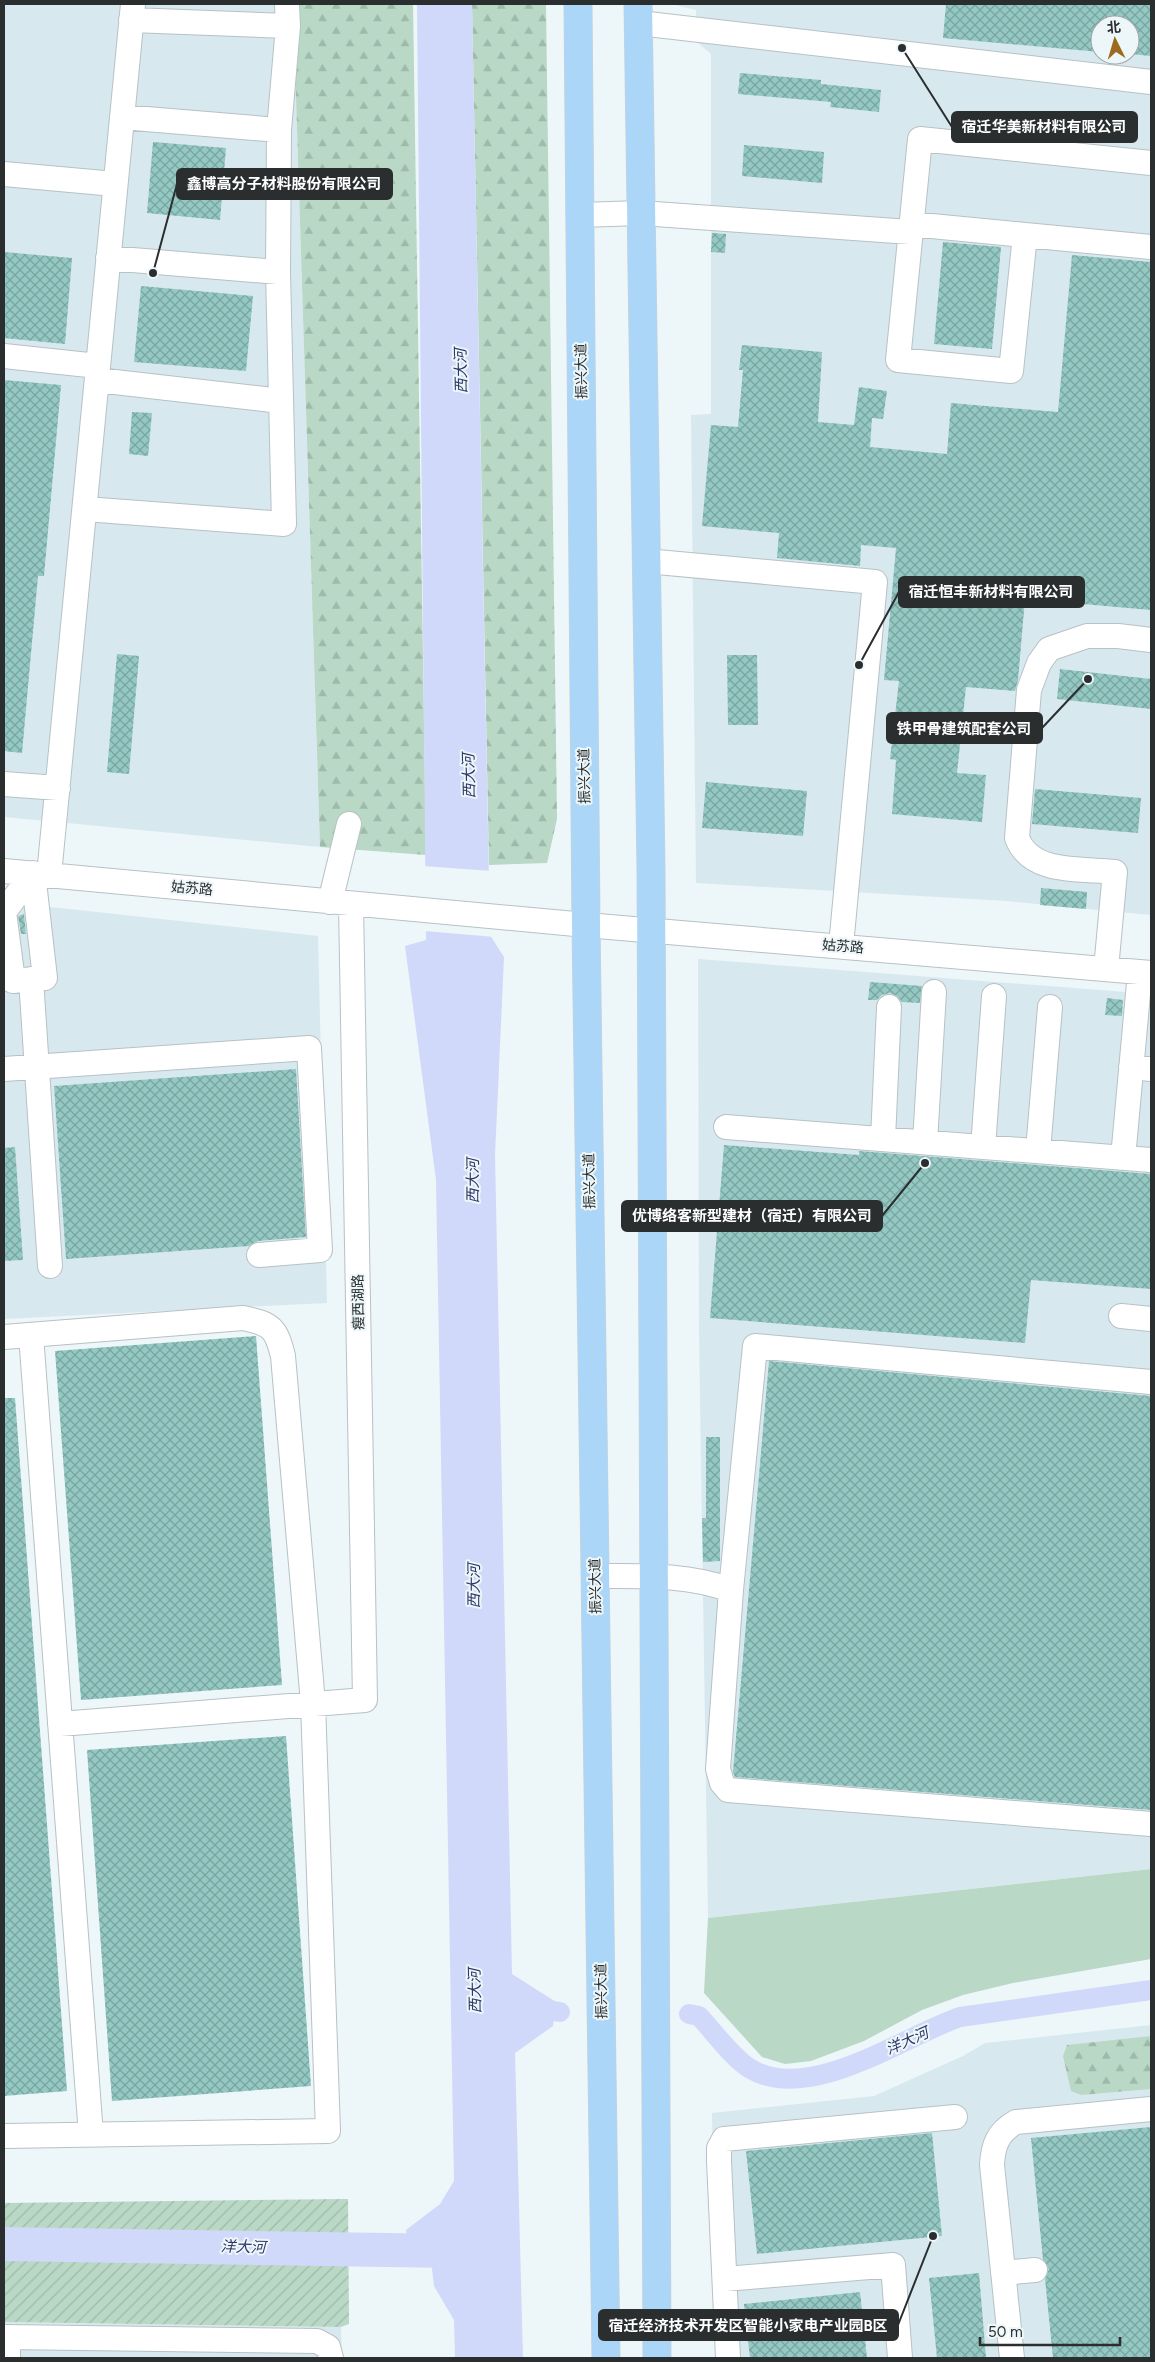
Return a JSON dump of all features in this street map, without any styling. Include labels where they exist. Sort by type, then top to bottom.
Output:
[{"type":"main road","name":"振兴大道","points":[[578,4],[586,925],[606,2358]]},
{"type":"main road","points":[[638,14],[650,930],[657,2358]]},
{"type":"street","points":[[41,874],[4,912],[5,938],[13,982],[45,978],[41,874],[58,788],[84,508],[132,12],[288,15],[279,130],[278,272],[284,524],[84,508]]},
{"type":"street","points":[[638,14],[1151,82]]},
{"type":"street","points":[[122,117],[279,130]]},
{"type":"street","points":[[1025,235],[1012,371],[898,360],[920,139],[1151,163]]},
{"type":"street","points":[[4,174],[116,184]]},
{"type":"street","points":[[580,215],[641,213],[911,228],[1025,235],[1151,247]]},
{"type":"street","points":[[108,258],[278,272]]},
{"type":"street","points":[[4,356],[97,373],[281,401]]},
{"type":"street","points":[[646,560],[874,582],[841,946]]},
{"type":"street","points":[[1106,969],[1115,872],[1045,865],[1022,850],[1017,838],[1029,690],[1039,663],[1049,649],[1065,642],[1087,636],[1118,636],[1151,640]]},
{"type":"street","points":[[4,784],[58,788]]},
{"type":"street","name":"瘦西湖路","points":[[313,1703],[365,1700],[341,903],[349,824]]},
{"type":"street","name":"姑苏路","points":[[4,870],[380,907],[1146,972]]},
{"type":"street","points":[[1123,1158],[1141,1068],[1146,972]]},
{"type":"street","points":[[31,979],[50,1266]]},
{"type":"street","points":[[925,1142],[934,992]]},
{"type":"street","points":[[983,1147],[994,996]]},
{"type":"street","points":[[1038,1151],[1050,1006]]},
{"type":"street","points":[[883,1139],[888,1007]]},
{"type":"street","points":[[4,1069],[309,1048],[320,1250],[259,1255]]},
{"type":"street","points":[[726,1127],[1151,1160]]},
{"type":"street","points":[[1121,1316],[1151,1319]]},
{"type":"street","points":[[4,1337],[243,1318],[263,1322],[278,1335],[283,1356],[313,1703],[328,2131],[4,2136]]},
{"type":"street","points":[[31,1335],[91,2135]]},
{"type":"street","points":[[1151,1382],[755,1346],[731,1590],[718,1769],[722,1783],[728,1790],[1151,1824]]},
{"type":"street","points":[[595,1576],[687,1578],[731,1590]]},
{"type":"street","points":[[60,1724],[313,1703]]},
{"type":"street","points":[[1012,2358],[992,2165],[993,2148],[1003,2129],[1016,2122],[1151,2109]]},
{"type":"street","points":[[728,2358],[719,2148],[724,2139],[955,2117]]},
{"type":"street","points":[[725,2279],[893,2265],[900,2358]]},
{"type":"street","points":[[1003,2273],[1036,2270]]},
{"type":"street","points":[[7,2344],[221,2349],[317,2340],[328,2347],[331,2358]]},
{"type":"shaded area","points":[[4,4],[293,4],[320,847],[4,817]]},
{"type":"shaded area","points":[[672,4],[1151,4],[1151,915],[1006,901],[696,883],[691,415],[711,414],[711,54],[697,42],[696,10]]},
{"type":"shaded area","points":[[4,902],[318,936],[327,1303],[4,1319]]},
{"type":"shaded area","points":[[698,959],[1151,994],[1151,1869],[708,1918],[699,1333]]},
{"type":"shaded area","points":[[1151,2025],[1151,2358],[716,2358],[712,2113],[874,2096],[963,2056],[985,2043]]},
{"type":"shaded area","points":[[4,2322],[341,2327],[342,2358],[4,2358]]},
{"type":"green space","points":[[293,4],[413,4],[426,855],[320,847]]},
{"type":"green space","points":[[472,4],[546,4],[557,819],[547,863],[489,865]]},
{"type":"green space","points":[[1151,1869],[1151,1959],[1013,1983],[963,1995],[922,2010],[864,2041],[811,2061],[785,2064],[762,2057],[704,1993],[708,1918]]},
{"type":"green space","points":[[1151,2036],[1151,2089],[1081,2095],[1071,2091],[1063,2056],[1067,2045]]},
{"type":"green space","points":[[348,2199],[349,2324],[341,2327],[4,2322],[4,2203]]},
{"type":"water","name":"西大河","points":[[417,4],[472,4],[490,935],[504,957],[495,1155],[512,1974],[556,2002],[553,2026],[515,2053],[523,2358],[455,2358],[454,2320],[434,2286],[431,2261],[409,2256],[406,2230],[440,2204],[454,2181],[436,1180],[405,946],[426,940]]},
{"type":"pier","points":[[423,866],[492,871],[493,934],[495,937],[424,931]]},
{"type":"building","points":[[946,4],[1151,4],[1151,56],[1140,55],[1140,15],[1090,15],[1090,51],[943,38]]},
{"type":"building","points":[[740,73],[821,80],[821,84],[881,90],[879,112],[830,107],[831,102],[738,94]]},
{"type":"building","points":[[153,142],[226,148],[220,220],[147,213]]},
{"type":"building","points":[[744,145],[824,152],[822,183],[742,176]]},
{"type":"building","points":[[712,233],[726,234],[725,253],[711,252]]},
{"type":"building","points":[[943,242],[1001,247],[992,349],[934,344]]},
{"type":"building","points":[[4,252],[72,258],[65,344],[4,338]]},
{"type":"building","points":[[1072,255],[1151,262],[1151,610],[1025,599],[1018,680],[1015,691],[966,687],[957,773],[986,775],[982,822],[892,814],[896,760],[890,759],[899,681],[884,680],[896,548],[861,545],[860,566],[777,558],[779,533],[702,526],[711,425],[738,427],[743,370],[739,370],[742,345],[822,352],[818,422],[854,425],[859,387],[887,391],[883,419],[872,418],[870,447],[947,454],[951,403],[1058,412]]},
{"type":"building","points":[[141,286],[253,296],[246,371],[134,362]]},
{"type":"building","points":[[4,380],[61,385],[44,576],[38,576],[22,753],[4,751]]},
{"type":"building","points":[[132,412],[152,413],[148,456],[129,454]]},
{"type":"building","points":[[117,654],[139,656],[129,774],[107,772]]},
{"type":"building","points":[[727,655],[757,655],[758,725],[728,725]]},
{"type":"building","points":[[1060,669],[1151,679],[1151,709],[1057,699]]},
{"type":"building","points":[[706,782],[807,791],[803,836],[702,828]]},
{"type":"building","points":[[1035,789],[1141,798],[1138,833],[1032,824]]},
{"type":"building","points":[[1041,888],[1087,892],[1086,909],[1040,905]]},
{"type":"building","points":[[24,914],[26,934],[21,934],[18,916]]},
{"type":"building","points":[[870,982],[922,986],[920,1003],[902,1002],[897,996],[890,993],[882,995],[877,1000],[868,1000]]},
{"type":"building","points":[[1107,998],[1123,1000],[1122,1016],[1105,1015]]},
{"type":"building","points":[[296,1069],[306,1237],[258,1241],[249,1246],[66,1259],[54,1086]]},
{"type":"building","points":[[724,1145],[859,1155],[859,1151],[1151,1174],[1151,1289],[1031,1280],[1025,1343],[710,1318]]},
{"type":"building","points":[[15,1147],[23,1260],[4,1261],[4,1148]]},
{"type":"building","points":[[256,1336],[282,1685],[81,1700],[55,1351]]},
{"type":"building","points":[[769,1361],[1151,1396],[1151,1810],[735,1777],[733,1772]]},
{"type":"building","points":[[4,1398],[15,1398],[67,2091],[4,2096]]},
{"type":"building","points":[[706,1437],[720,1437],[720,1561],[703,1562],[702,1518],[706,1518]]},
{"type":"building","points":[[286,1736],[311,2086],[112,2101],[87,1750]]},
{"type":"building","points":[[1151,2127],[1151,2358],[1053,2358],[1045,2279],[1049,2269],[1043,2260],[1031,2138]]},
{"type":"building","points":[[932,2133],[942,2236],[757,2254],[746,2151]]},
{"type":"building","points":[[979,2273],[986,2358],[937,2358],[929,2278]]},
{"type":"building","points":[[860,2292],[867,2358],[750,2358],[744,2304]]},
{"type":"waterway","name":"洋大河","points":[[689,2014],[699,2016],[730,2051],[749,2068],[773,2077],[799,2078],[826,2073],[855,2064],[960,2017],[1151,1990]]},
{"type":"waterway","name":"洋大河","points":[[529,2007],[560,2012]]},
{"type":"waterway","name":"洋大河","points":[[4,2244],[453,2251]]},
{"type":"place","name":"宿迁华美新材料有限公司","points":[[902,48]]},
{"type":"place","name":"鑫博高分子材料股份有限公司","points":[[153,273]]},
{"type":"place","name":"宿迁恒丰新材料有限公司","points":[[859,665]]},
{"type":"place","name":"铁甲骨建筑配套公司","points":[[1088,679]]},
{"type":"place","name":"优博络客新型建材（宿迁）有限公司","points":[[925,1163]]},
{"type":"place","name":"宿迁经济技术开发区智能小家电产业园B区","points":[[933,2236]]}]
